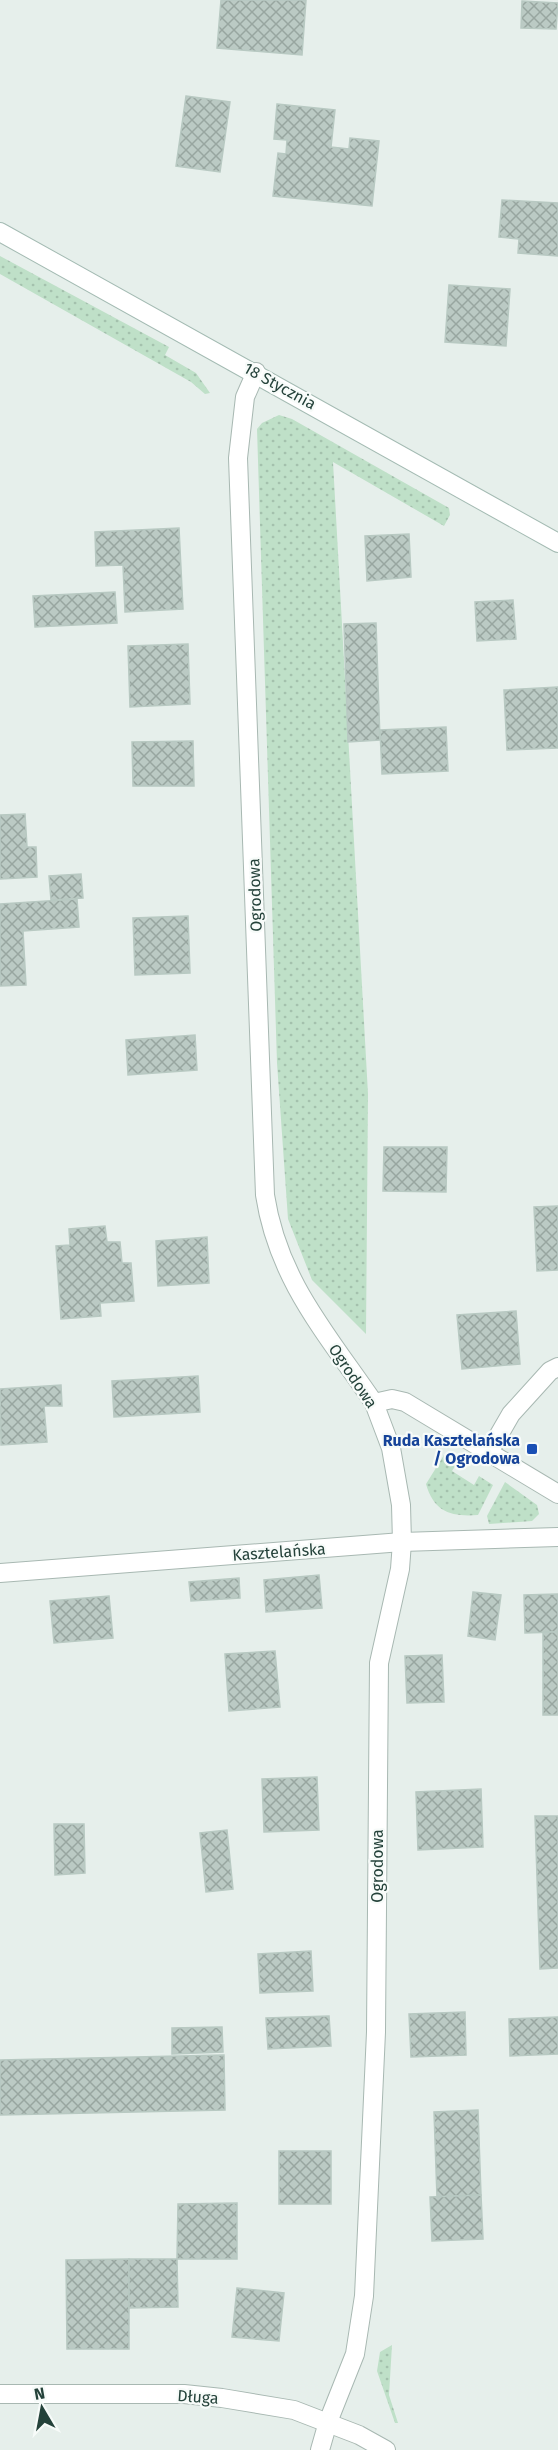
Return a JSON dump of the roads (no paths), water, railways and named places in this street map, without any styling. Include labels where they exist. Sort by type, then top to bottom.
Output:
[{"type":"street","name":"18 Stycznia","points":[[0,232],[256,372],[558,543]]},
{"type":"street","name":"Ogrodowa","points":[[256,372],[245,397],[238,458],[265,1195],[279,1251],[300,1298],[374,1403],[391,1448],[401,1505],[400,1569],[379,1663],[376,2032],[363,2296],[355,2354],[328,2422],[320,2450]]},
{"type":"street","points":[[489,1452],[511,1414],[550,1371],[558,1367]]},
{"type":"street","points":[[374,1403],[392,1399],[405,1402],[558,1494]]},
{"type":"street","name":"Kasztelańska","points":[[0,1574],[402,1542],[558,1537]]},
{"type":"street","name":"Długa","points":[[0,2394],[184,2394],[267,2405],[328,2422],[386,2450]]},
{"type":"place","name":"Ruda Kasztelańska / Ogrodowa","points":[[532,1449]]}]
